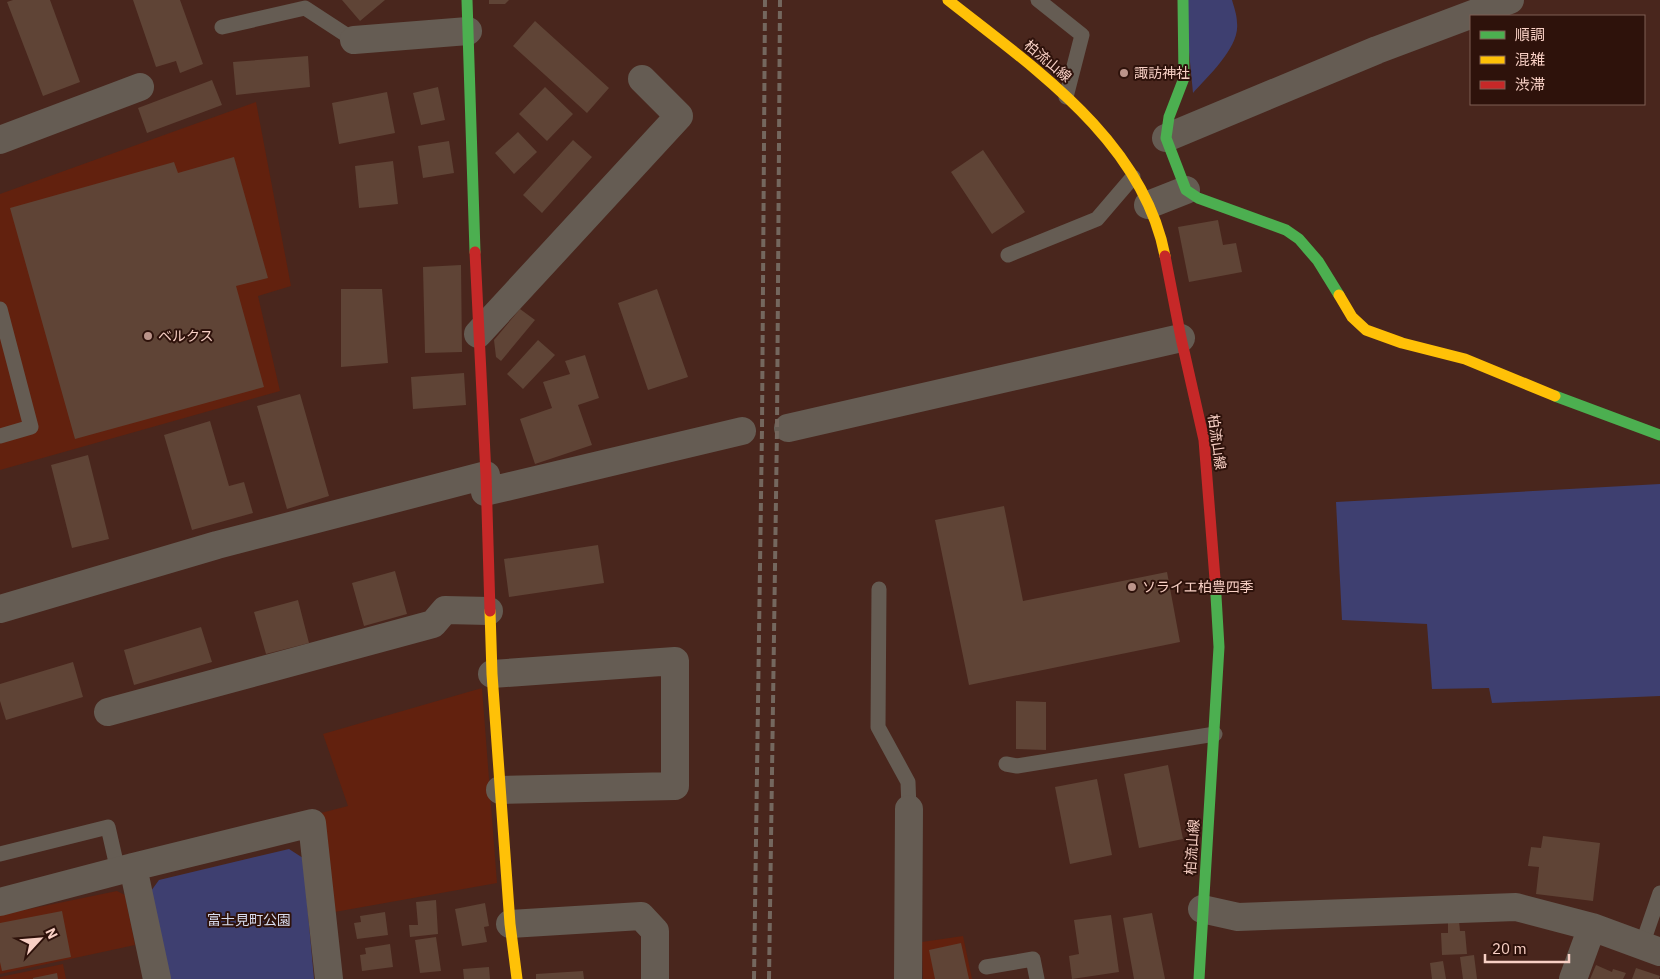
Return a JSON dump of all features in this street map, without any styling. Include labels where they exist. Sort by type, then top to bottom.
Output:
[{"type":"street","points":[[467,0],[492,674],[510,924],[517,979]]},
{"type":"street","name":"柏流山線","points":[[948,0],[1039,72],[1104,135],[1133,177],[1148,205],[1162,240],[1180,338],[1205,450],[1219,647],[1199,979]]},
{"type":"street","points":[[1183,0],[1184,78],[1169,117],[1166,138],[1186,190],[1198,198],[1286,230],[1299,239],[1318,261],[1352,317],[1366,330],[1402,343],[1465,359],[1557,398],[1660,435]]},
{"type":"street","points":[[1470,15],[1510,0]]},
{"type":"street","points":[[1166,138],[1377,50],[1470,15]]},
{"type":"street","points":[[354,40],[468,31]]},
{"type":"street","points":[[478,334],[679,116],[642,79]]},
{"type":"street","points":[[0,140],[140,87]]},
{"type":"street","points":[[1148,205],[1186,190]]},
{"type":"street","points":[[788,428],[1180,338]]},
{"type":"street","points":[[0,609],[217,545],[485,484],[742,431]]},
{"type":"street","points":[[108,712],[433,624],[445,610],[489,611]]},
{"type":"street","points":[[492,674],[675,661],[674,786],[500,790]]},
{"type":"street","points":[[908,979],[909,809]]},
{"type":"street","points":[[0,902],[312,823],[329,979]]},
{"type":"street","points":[[126,869],[157,979]]},
{"type":"street","points":[[1202,909],[1238,917],[1516,906],[1592,927],[1651,948]]},
{"type":"street","points":[[510,924],[641,916],[655,931],[655,979]]},
{"type":"street","points":[[1573,979],[1592,927]]},
{"type":"lane","points":[[1038,0],[1082,35],[1066,97]]},
{"type":"lane","points":[[222,27],[305,8],[354,40]]},
{"type":"lane","points":[[1008,255],[1097,219],[1133,177]]},
{"type":"lane","points":[[0,309],[31,427],[0,436]]},
{"type":"lane","points":[[879,590],[878,726],[908,782],[909,809]]},
{"type":"lane","points":[[1006,764],[1017,766],[1215,734]]},
{"type":"lane","points":[[0,854],[108,827],[126,869]]},
{"type":"lane","points":[[1651,948],[1660,893]]},
{"type":"lane","points":[[986,967],[1033,959],[1037,979]]},
{"type":"shaded area","name":"ベルクス","points":[[256,102],[291,286],[258,296],[280,391],[0,470],[0,194]]},
{"type":"shaded area","points":[[482,688],[497,883],[329,913],[317,814],[348,806],[323,734]]},
{"type":"shaded area","points":[[117,891],[125,895],[135,945],[0,974],[0,915]]},
{"type":"shaded area","points":[[963,936],[972,979],[923,979],[922,942]]},
{"type":"shaded area","points":[[63,964],[66,979],[0,979],[0,977]]},
{"type":"green space","points":[[1184,0],[1232,0],[1237,20],[1237,32],[1234,42],[1222,61],[1193,93]]},
{"type":"green space","points":[[1660,484],[1660,696],[1492,703],[1489,688],[1432,689],[1427,624],[1342,620],[1336,502]]},
{"type":"green space","name":"富士見町公園","points":[[289,849],[303,858],[314,979],[169,979],[151,891],[159,880]]},
{"type":"building","points":[[13,0],[50,0],[80,82],[43,96],[7,2]]},
{"type":"building","points":[[133,0],[180,0],[203,64],[180,73],[176,61],[156,67]]},
{"type":"building","points":[[342,0],[385,0],[360,21]]},
{"type":"building","points":[[489,0],[509,0],[505,4],[489,4]]},
{"type":"building","points":[[535,21],[609,88],[587,113],[513,46]]},
{"type":"building","points":[[308,56],[310,87],[236,95],[233,62]]},
{"type":"building","points":[[212,80],[222,105],[147,133],[138,108]]},
{"type":"building","points":[[438,87],[445,120],[421,125],[413,93]]},
{"type":"building","points":[[545,87],[573,114],[547,141],[519,114]]},
{"type":"building","points":[[387,92],[395,133],[339,144],[332,103]]},
{"type":"building","points":[[518,132],[537,152],[514,174],[495,153]]},
{"type":"building","points":[[573,140],[592,157],[542,213],[523,195]]},
{"type":"building","points":[[449,141],[454,173],[423,178],[418,146]]},
{"type":"building","points":[[983,150],[1025,212],[992,234],[951,172]]},
{"type":"building","name":"ベルクス","points":[[234,157],[268,278],[236,286],[264,387],[75,439],[10,208],[174,162],[178,173]]},
{"type":"building","points":[[393,161],[398,204],[359,208],[355,166]]},
{"type":"building","points":[[1218,220],[1223,245],[1236,243],[1242,272],[1189,282],[1178,227]]},
{"type":"building","points":[[461,265],[462,352],[425,353],[423,267]]},
{"type":"building","points":[[341,289],[382,289],[388,363],[341,367]]},
{"type":"building","points":[[657,289],[688,377],[648,390],[618,303]]},
{"type":"building","points":[[520,309],[535,320],[501,361],[496,357],[494,340]]},
{"type":"building","points":[[538,340],[555,355],[523,389],[507,374]]},
{"type":"building","points":[[585,355],[599,398],[578,405],[592,445],[535,464],[520,419],[552,408],[543,382],[570,374],[565,361]]},
{"type":"building","points":[[464,373],[466,405],[413,409],[411,377]]},
{"type":"building","points":[[300,394],[329,496],[287,509],[257,406]]},
{"type":"building","points":[[210,421],[229,486],[244,482],[253,513],[192,530],[164,435]]},
{"type":"building","points":[[88,455],[109,539],[72,548],[51,465]]},
{"type":"building","name":"ソライエ柏豊四季","points":[[1004,506],[1023,601],[1167,572],[1180,642],[969,685],[935,520]]},
{"type":"building","points":[[598,545],[604,583],[509,597],[504,559]]},
{"type":"building","points":[[395,571],[407,614],[364,626],[352,583]]},
{"type":"building","points":[[298,600],[309,643],[266,654],[254,612]]},
{"type":"building","points":[[201,627],[212,662],[134,685],[124,650]]},
{"type":"building","points":[[73,662],[83,697],[6,720],[0,701],[0,684]]},
{"type":"building","points":[[1016,701],[1046,702],[1046,750],[1016,749]]},
{"type":"building","points":[[1168,765],[1183,839],[1139,848],[1124,774]]},
{"type":"building","points":[[1097,779],[1112,855],[1070,864],[1055,787]]},
{"type":"building","points":[[1543,836],[1600,843],[1593,901],[1536,894],[1539,867],[1528,866],[1531,847],[1541,848]]},
{"type":"building","points":[[436,900],[438,934],[410,937],[409,925],[418,925],[416,902]]},
{"type":"building","points":[[485,903],[489,926],[484,927],[487,942],[462,946],[455,909]]},
{"type":"building","points":[[62,911],[71,957],[2,971],[0,962],[0,923]]},
{"type":"building","points":[[385,912],[388,935],[357,939],[354,923],[361,922],[360,916]]},
{"type":"building","points":[[1152,913],[1165,979],[1134,979],[1123,918]]},
{"type":"building","points":[[1111,915],[1119,972],[1072,979],[1069,956],[1079,954],[1074,920]]},
{"type":"building","points":[[1448,921],[1459,921],[1460,931],[1465,931],[1467,954],[1442,955],[1441,933],[1448,933]]},
{"type":"building","points":[[436,937],[441,971],[420,973],[415,940]]},
{"type":"building","points":[[961,943],[969,979],[935,979],[929,950]]},
{"type":"building","points":[[390,944],[393,967],[362,971],[360,955],[366,954],[365,948]]},
{"type":"building","points":[[1474,955],[1477,979],[1463,979],[1460,957]]},
{"type":"building","points":[[1443,961],[1446,979],[1432,979],[1430,963]]},
{"type":"building","points":[[1596,965],[1612,972],[1613,969],[1626,973],[1623,979],[1590,979]]},
{"type":"building","points":[[489,967],[490,979],[464,979],[463,969]]},
{"type":"building","points":[[1636,968],[1660,976],[1659,979],[1632,979]]},
{"type":"building","points":[[583,971],[584,979],[536,979],[536,974]]},
{"type":"building","points":[[57,973],[58,979],[33,979],[33,978]]},
{"type":"railway","points":[[754,979],[762,429],[765,0]]},
{"type":"railway","points":[[769,979],[777,429],[780,0]]},
{"type":"traffic: fast","points":[[467,0],[475,252]]},
{"type":"traffic: fast","points":[[1183,0],[1184,78],[1169,117],[1166,138],[1186,190],[1198,198],[1286,230],[1299,239],[1318,261],[1339,295]]},
{"type":"traffic: fast","points":[[1555,396],[1660,435]]},
{"type":"traffic: fast","points":[[1199,979],[1219,647],[1215,579]]},
{"type":"traffic: slow","points":[[948,0],[1049,81],[1080,110],[1109,142],[1134,177],[1153,215],[1165,256]]},
{"type":"traffic: slow","points":[[1339,295],[1352,317],[1366,330],[1402,343],[1465,359],[1555,396]]},
{"type":"traffic: slow","points":[[490,611],[492,674],[510,924],[517,979]]},
{"type":"traffic: jam","points":[[475,252],[486,475],[490,611]]},
{"type":"traffic: jam","points":[[1165,256],[1204,440],[1215,579]]},
{"type":"place","name":"諏訪神社","points":[[1124,73]]},
{"type":"place","name":"ベルクス","points":[[148,336]]},
{"type":"place","name":"ソライエ柏豊四季","points":[[1132,587]]}]
